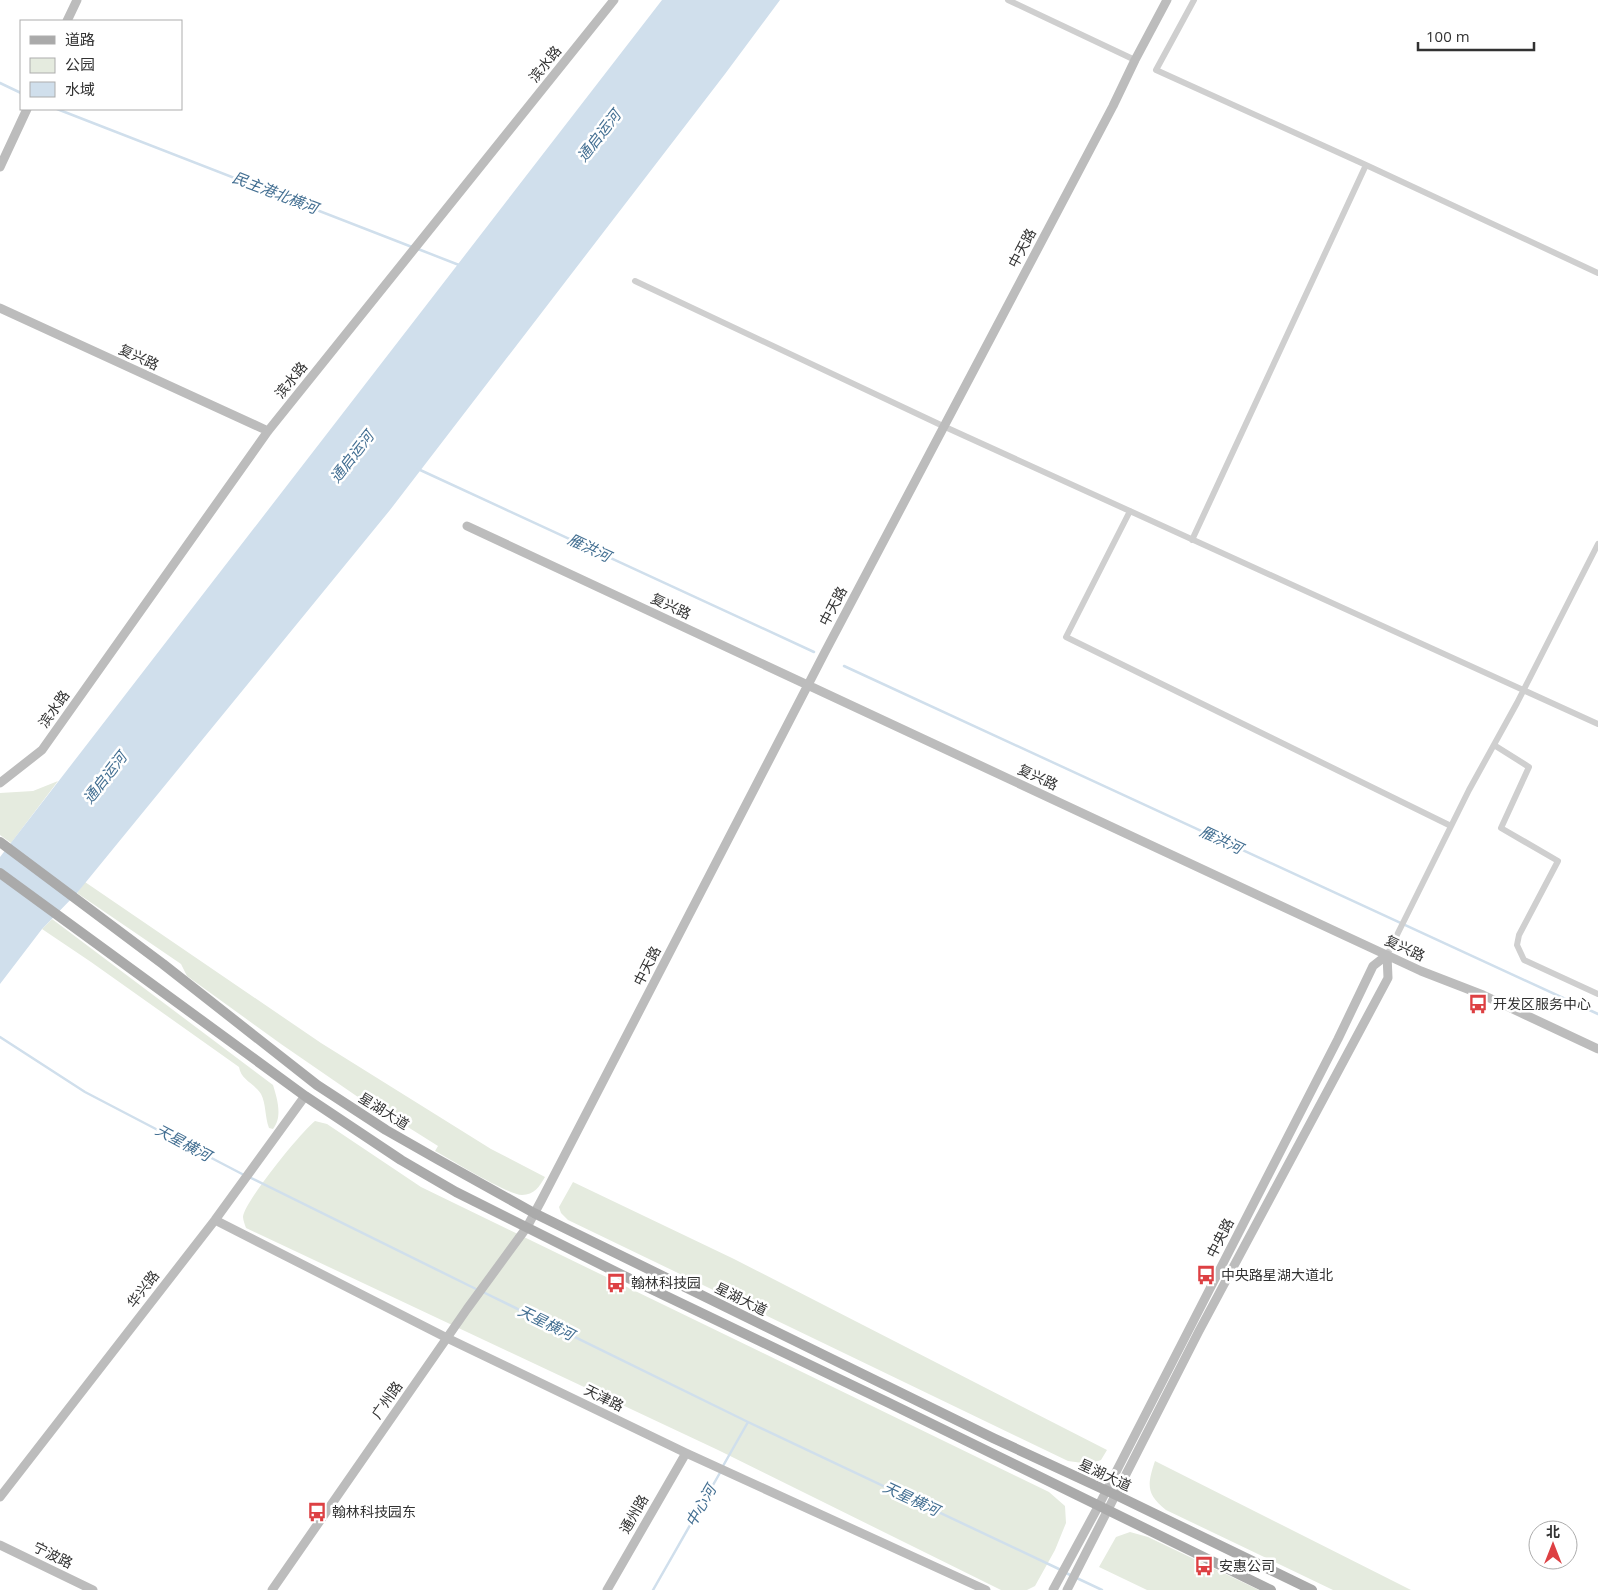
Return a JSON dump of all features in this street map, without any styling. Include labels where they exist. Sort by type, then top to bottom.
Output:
[{"type":"main road","name":"星湖大道","points":[[0,842],[163,964],[317,1085],[386,1130],[534,1213],[993,1438],[1312,1590]]},
{"type":"main road","points":[[0,873],[149,984],[175,1000],[305,1096],[402,1160],[456,1192],[620,1274],[1271,1590]]},
{"type":"street","points":[[67,20],[76,0]]},
{"type":"street","name":"滨水路","points":[[0,783],[42,750],[268,431],[614,0]]},
{"type":"street","points":[[1008,0],[1135,60]]},
{"type":"street","name":"中天路","points":[[526,1227],[1167,0]]},
{"type":"street","points":[[1194,0],[1156,70],[1598,273]]},
{"type":"street","points":[[0,167],[27,110]]},
{"type":"street","points":[[1192,540],[1366,165]]},
{"type":"street","points":[[635,281],[944,426],[1598,724]]},
{"type":"street","name":"复兴路","points":[[0,308],[268,431]]},
{"type":"street","points":[[1130,511],[1066,637],[1451,826]]},
{"type":"street","name":"复兴路","points":[[467,526],[1421,971],[1483,996],[1598,1049]]},
{"type":"street","points":[[1111,1493],[1388,978],[1387,955],[1451,826],[1524,690],[1598,544]]},
{"type":"street","points":[[1494,745],[1530,767],[1501,828],[1558,860],[1518,936],[1517,945],[1524,960],[1598,994]]},
{"type":"street","name":"中央路","points":[[1067,1590],[1083,1558],[1103,1509],[1373,966],[1387,955]]},
{"type":"street","name":"华兴路","points":[[0,1497],[262,1157],[305,1096]]},
{"type":"street","name":"天津路","points":[[214,1220],[448,1338],[686,1453],[986,1590]]},
{"type":"street","name":"广州路","points":[[272,1590],[526,1227]]},
{"type":"street","name":"通州路","points":[[607,1590],[686,1453]]},
{"type":"street","name":"中央路","points":[[1055,1587],[1073,1554],[1103,1509]]},
{"type":"street","name":"宁波路","points":[[0,1545],[93,1590]]},
{"type":"green space","points":[[58,781],[11,843],[0,835],[0,793],[33,791]]},
{"type":"green space","points":[[85,882],[321,1043],[491,1149],[545,1177],[541,1184],[526,1195],[514,1193],[435,1151],[438,1146],[403,1124],[400,1126],[281,1044],[187,976],[181,964],[77,893]]},
{"type":"green space","points":[[52,919],[273,1085],[277,1101],[278,1119],[273,1129],[269,1128],[261,1094],[242,1075],[239,1067],[42,929]]},
{"type":"green space","points":[[315,1121],[327,1124],[421,1187],[1049,1492],[1065,1506],[1066,1523],[1055,1550],[1035,1586],[1027,1590],[1001,1590],[718,1450],[246,1228],[243,1217],[253,1197],[287,1152]]},
{"type":"green space","points":[[573,1182],[734,1259],[1107,1450],[1101,1460],[1090,1464],[1068,1461],[568,1220],[561,1213],[559,1207]]},
{"type":"green space","points":[[1155,1461],[1411,1590],[1333,1590],[1166,1510],[1155,1499],[1150,1488]]},
{"type":"green space","points":[[1130,1532],[1148,1537],[1259,1590],[1147,1590],[1099,1567],[1116,1537]]},
{"type":"water","name":"通启运河","points":[[662,0],[780,0],[390,510],[77,893],[42,929],[0,984],[0,857]]},
{"type":"waterway","name":"民主港北横河","points":[[0,83],[20,93]]},
{"type":"waterway","name":"民主港北横河","points":[[60,110],[412,247]]},
{"type":"waterway","name":"民主港北横河","points":[[418,249],[459,265]]},
{"type":"waterway","name":"雁洪河","points":[[418,469],[814,652]]},
{"type":"waterway","name":"雁洪河","points":[[844,666],[1598,1014]]},
{"type":"waterway","name":"天星横河","points":[[0,1037],[85,1092],[244,1175]]},
{"type":"waterway","name":"天星横河","points":[[249,1177],[478,1290]]},
{"type":"waterway","name":"天星横河","points":[[483,1292],[748,1422],[1061,1570]]},
{"type":"waterway","name":"中心河","points":[[723,1466],[748,1422]]},
{"type":"waterway","name":"中心河","points":[[653,1590],[721,1471]]},
{"type":"waterway","name":"天星横河","points":[[1066,1573],[1102,1590]]},
{"type":"place","name":"开发区服务中心","points":[[1478,1004]]},
{"type":"place","name":"中央路星湖大道北","points":[[1206,1275]]},
{"type":"place","name":"翰林科技园","points":[[616,1283]]},
{"type":"place","name":"翰林科技园东","points":[[317,1512]]},
{"type":"place","name":"安惠公司","points":[[1204,1566]]}]
